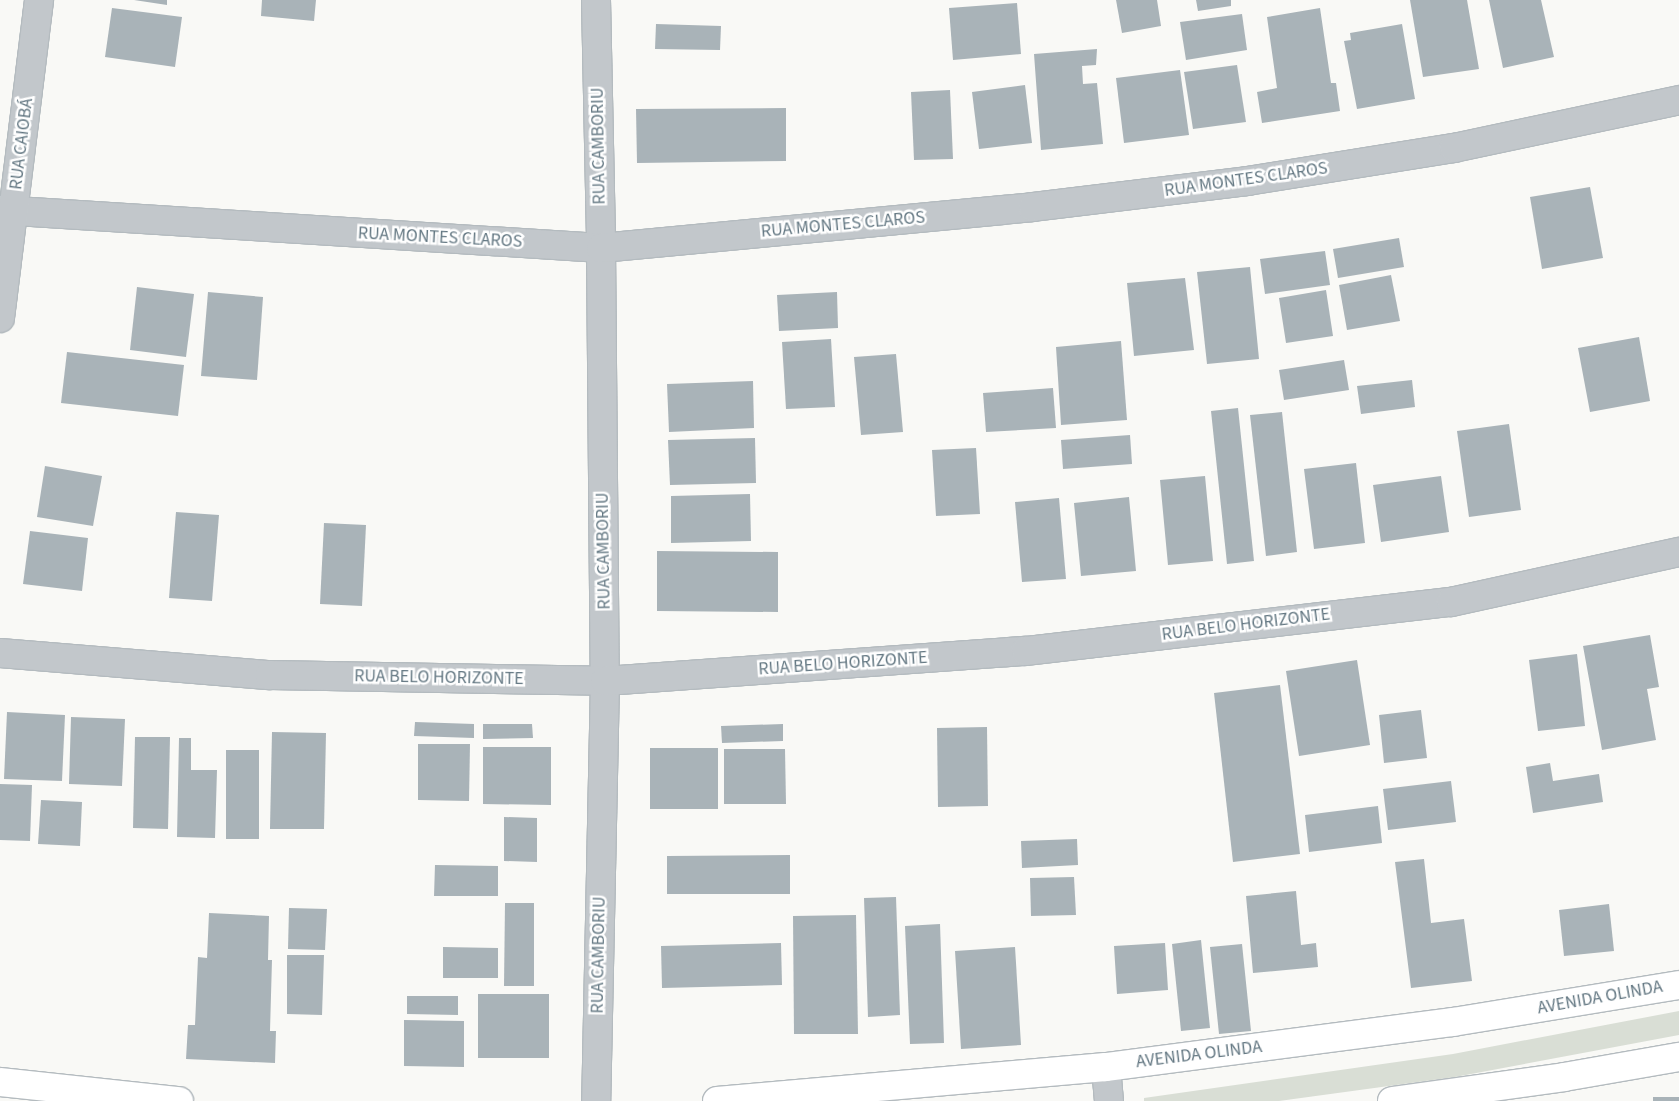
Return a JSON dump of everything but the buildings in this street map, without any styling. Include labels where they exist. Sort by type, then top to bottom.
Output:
[{"type":"street","name":"RUA CAIOBÁ","points":[[0,318],[7,211],[39,0]]},
{"type":"street","name":"RUA CAMBORIU","points":[[596,0],[606,681],[596,1101]]},
{"type":"street","name":"RUA MONTES CLAROS","points":[[7,211],[601,248],[1033,207],[1247,181],[1454,148],[1679,100]]},
{"type":"street","name":"RUA BELO HORIZONTE","points":[[0,653],[270,675],[606,681],[1026,651],[1431,604],[1679,552]]},
{"type":"street","name":"AVENIDA OLINDA","points":[[717,1101],[1106,1067],[1453,1022],[1679,985]]},
{"type":"street","points":[[1392,1101],[1564,1077],[1679,1057]]},
{"type":"street","points":[[1106,1067],[1109,1101]]},
{"type":"street","points":[[0,1082],[179,1101]]},
{"type":"shaded area","points":[[1679,1011],[1679,1035],[1455,1077],[1279,1101],[1144,1101],[1144,1098],[1453,1054]]}]
